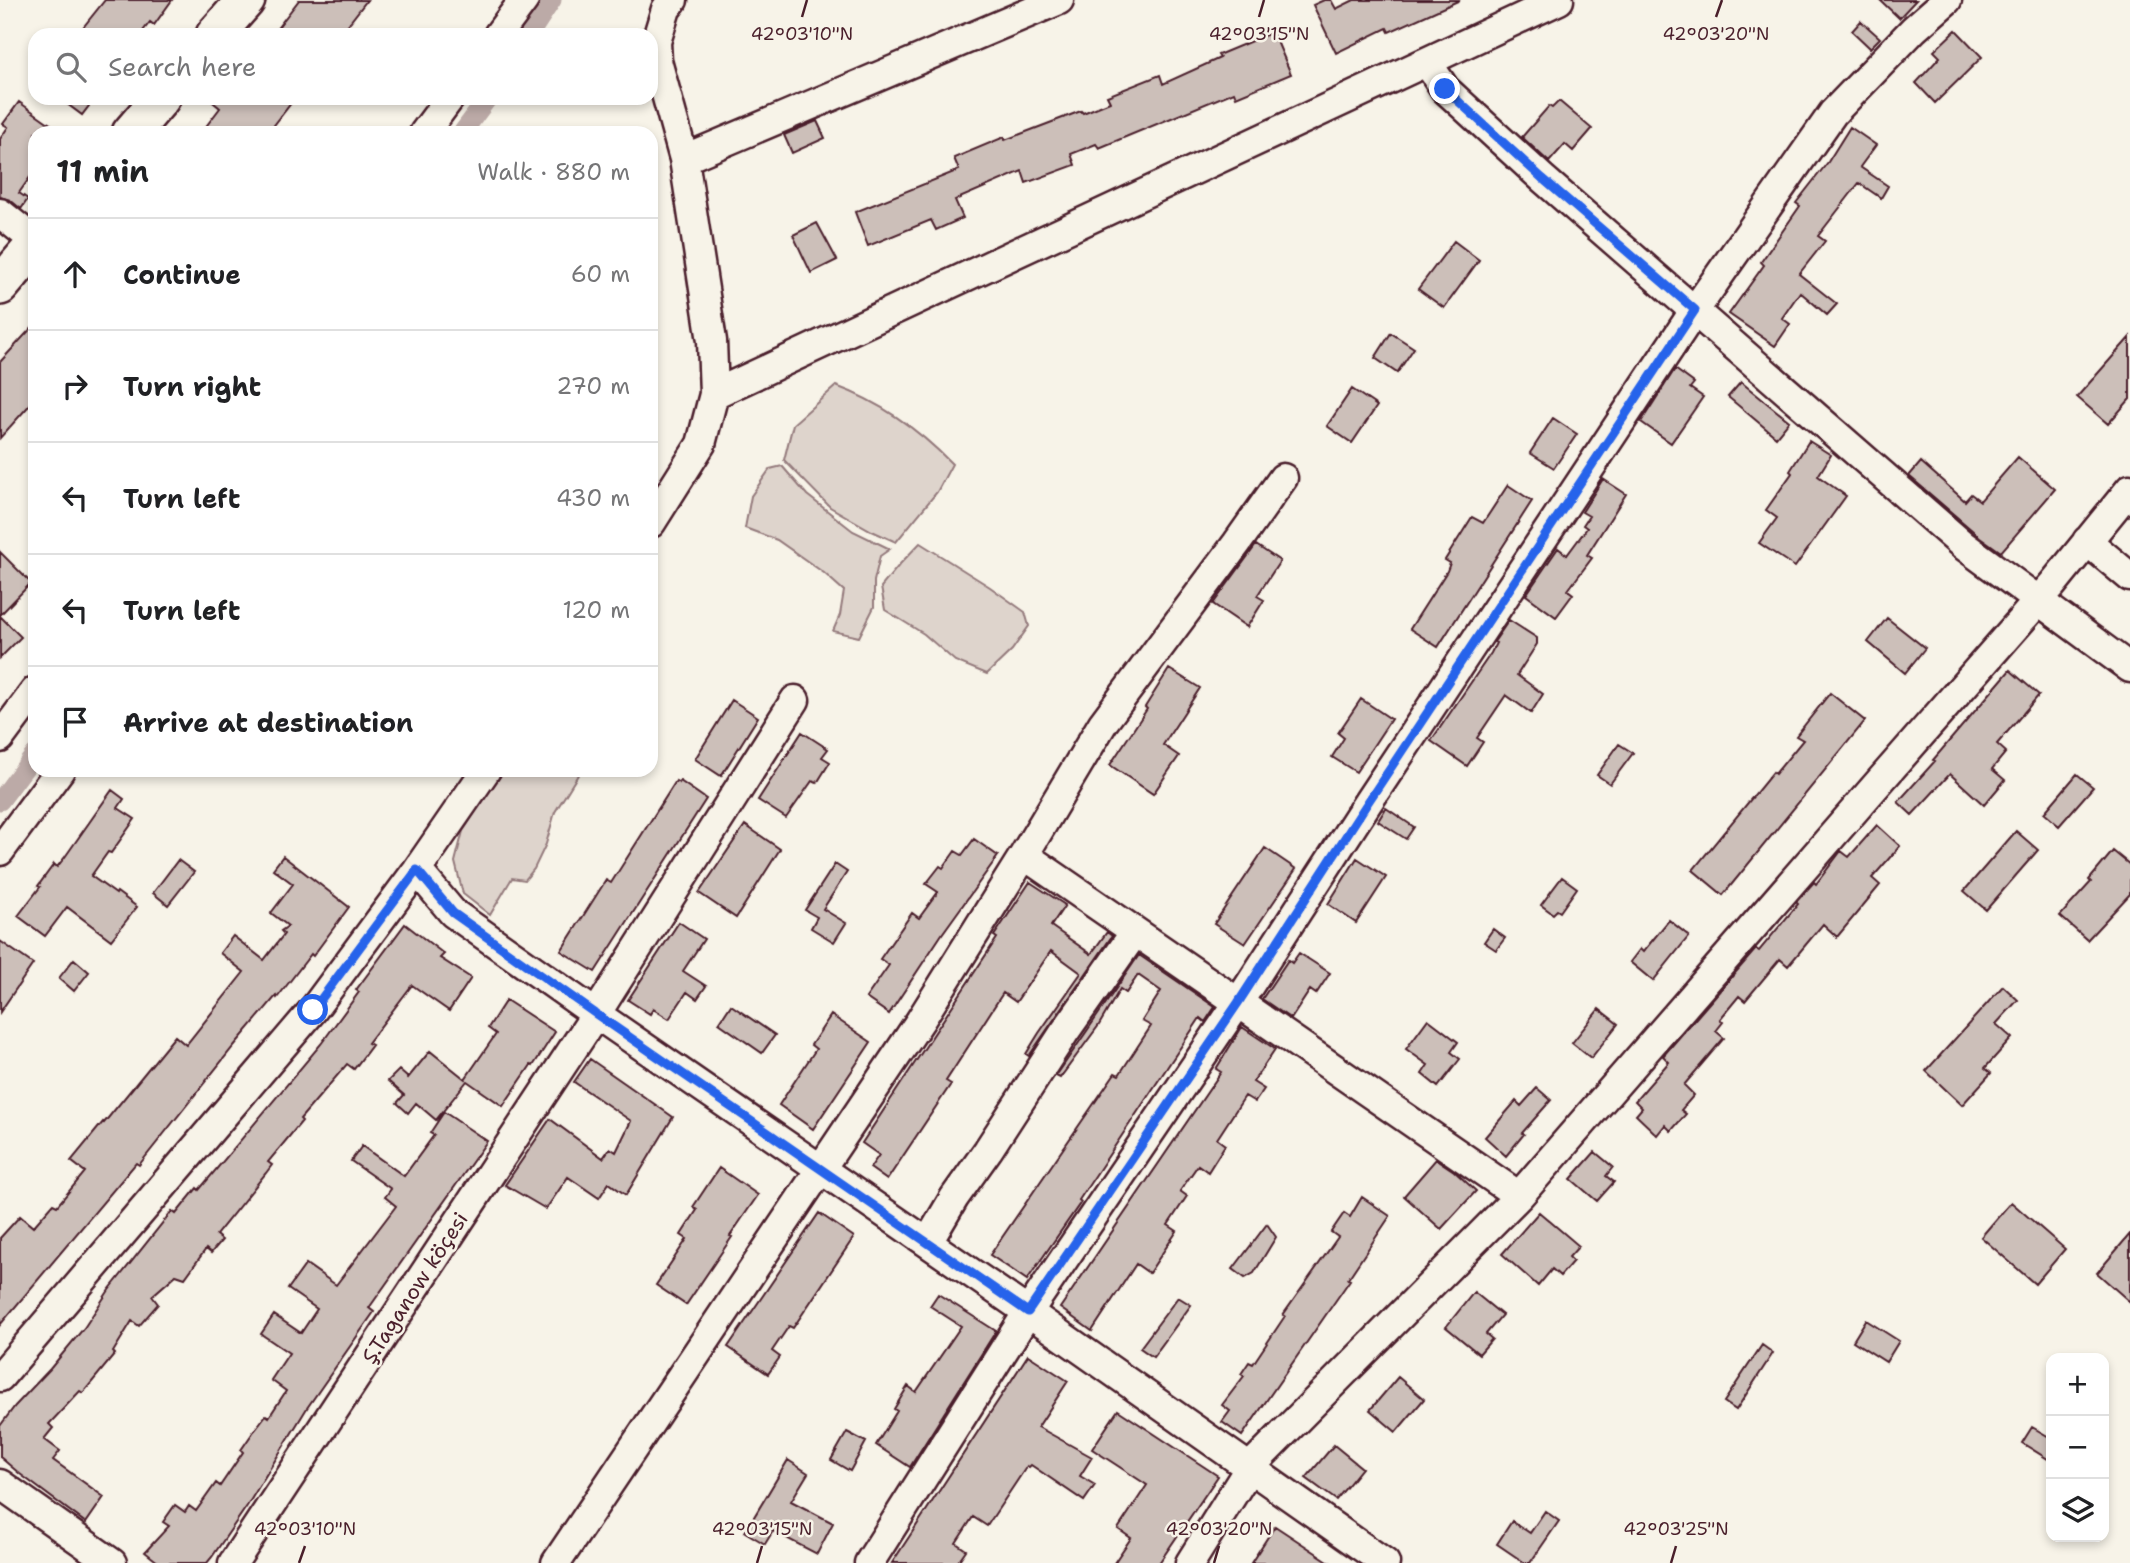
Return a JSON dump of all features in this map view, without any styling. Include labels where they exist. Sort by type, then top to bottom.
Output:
[{"type":"main road","points":[[221,28],[246,0]]},
{"type":"main road","points":[[137,126],[155,105]]},
{"type":"main road","points":[[0,286],[28,252]]},
{"type":"street","points":[[503,28],[524,0]]},
{"type":"street","points":[[658,35],[666,9],[673,0]]},
{"type":"street","points":[[684,159],[1059,0]]},
{"type":"street","points":[[714,394],[1559,0]]},
{"type":"street","points":[[869,1563],[1028,1312],[1238,1003],[1368,802],[1695,310],[1833,113],[1914,29],[1947,0]]},
{"type":"street","points":[[1427,62],[1445,89],[1542,178],[1963,545],[2130,668]]},
{"type":"street","points":[[658,65],[684,159],[712,341],[714,394],[701,444],[658,512]]},
{"type":"street","points":[[429,126],[445,105]]},
{"type":"street","points":[[0,213],[28,237]]},
{"type":"street","points":[[556,1563],[920,1021],[1103,723],[1283,478]]},
{"type":"street","points":[[1190,1563],[1250,1467],[1519,1196],[2039,600],[2130,489]]},
{"type":"street","points":[[2087,541],[2130,577]]},
{"type":"street","points":[[0,738],[28,700]]},
{"type":"street","name":"Ş.Taganow köçesi","points":[[233,1563],[596,1014],[795,700]]},
{"type":"street","points":[[0,851],[55,777]]},
{"type":"street","points":[[0,1377],[313,1010],[417,870],[481,777]]},
{"type":"street","points":[[1024,855],[1519,1196]]},
{"type":"street","points":[[417,870],[453,913],[1385,1563]]},
{"type":"street","points":[[928,1242],[954,1198],[1064,1033],[1135,932]]},
{"type":"street","points":[[0,1484],[112,1563]]},
{"type":"shaded area","points":[[836,386],[868,400],[898,419],[927,440],[952,464],[937,492],[896,542],[830,507],[784,460],[793,424]]},
{"type":"shaded area","points":[[782,466],[807,495],[853,531],[890,549],[880,556],[874,581],[874,607],[859,637],[833,631],[840,615],[844,591],[824,573],[777,540],[745,528],[751,496],[770,469]]},
{"type":"shaded area","points":[[920,543],[1025,612],[1029,626],[1012,650],[987,674],[955,661],[924,634],[885,610],[881,587]]},
{"type":"shaded area","points":[[498,777],[577,777],[555,812],[546,844],[534,869],[525,880],[512,878],[490,915],[463,894],[455,862],[463,831]]},
{"type":"building","points":[[105,0],[172,0],[154,25],[150,22],[145,28],[83,28]]},
{"type":"building","points":[[299,0],[367,0],[345,28],[277,28]]},
{"type":"building","points":[[1331,0],[1336,9],[1354,0],[1460,0],[1389,32],[1387,28],[1336,53],[1313,5]]},
{"type":"building","points":[[1880,0],[1916,0],[1899,18]]},
{"type":"building","points":[[1861,21],[1880,38],[1870,48],[1852,31]]},
{"type":"building","points":[[1956,30],[1982,57],[1935,103],[1916,83],[1940,57],[1934,51]]},
{"type":"building","points":[[1273,32],[1291,74],[1236,97],[1234,92],[1099,148],[1096,144],[1071,154],[1075,165],[1026,183],[1022,171],[955,200],[963,218],[936,230],[931,220],[868,246],[855,212],[959,170],[954,158],[1004,137],[1005,140],[1081,111],[1083,113],[1110,102],[1107,96],[1160,75],[1163,84],[1220,58],[1218,55]]},
{"type":"building","points":[[1559,101],[1592,129],[1573,151],[1565,144],[1549,162],[1522,137],[1549,106],[1552,108]]},
{"type":"building","points":[[19,102],[53,126],[28,126],[28,180],[19,193],[28,199],[21,209],[10,200],[0,197],[0,139],[8,127],[3,124]]},
{"type":"building","points":[[68,105],[90,105],[82,115]]},
{"type":"building","points":[[216,105],[290,105],[273,126],[206,126],[220,108]]},
{"type":"building","points":[[817,121],[825,138],[792,153],[784,135]]},
{"type":"building","points":[[1850,127],[1876,145],[1860,167],[1888,186],[1881,198],[1859,183],[1818,236],[1825,241],[1799,274],[1837,304],[1827,315],[1800,292],[1782,318],[1790,324],[1775,346],[1729,314],[1764,265],[1761,262],[1800,206],[1796,203],[1828,162]]},
{"type":"building","points":[[817,223],[837,260],[811,273],[793,235]]},
{"type":"building","points":[[1454,241],[1479,260],[1444,308],[1418,289]]},
{"type":"building","points":[[28,332],[28,407],[0,438],[0,362]]},
{"type":"building","points":[[1391,333],[1414,348],[1397,373],[1375,358]]},
{"type":"building","points":[[2130,337],[2130,399],[2108,424],[2077,397]]},
{"type":"building","points":[[1675,369],[1694,383],[1690,388],[1703,397],[1671,443],[1641,422]]},
{"type":"building","points":[[1741,382],[1789,421],[1776,437],[1728,397]]},
{"type":"building","points":[[1352,389],[1377,406],[1352,443],[1327,426]]},
{"type":"building","points":[[1553,418],[1577,434],[1554,468],[1530,453]]},
{"type":"building","points":[[1809,441],[1831,455],[1818,476],[1846,496],[1795,567],[1759,543],[1777,518],[1766,510],[1792,473],[1790,471]]},
{"type":"building","points":[[2018,457],[2055,489],[2001,552],[1909,476],[1921,462],[1965,501],[1971,494],[1980,501]]},
{"type":"building","points":[[1603,479],[1626,494],[1587,555],[1592,558],[1568,590],[1573,594],[1556,617],[1526,595],[1558,548],[1567,555],[1587,528],[1583,525],[1589,516],[1582,512]]},
{"type":"building","points":[[1508,485],[1532,501],[1438,647],[1410,629],[1447,571],[1450,563],[1445,560],[1472,517],[1483,523]]},
{"type":"building","points":[[1256,545],[1280,561],[1257,596],[1264,600],[1247,627],[1213,604]]},
{"type":"building","points":[[0,552],[28,580],[28,586],[0,615]]},
{"type":"building","points":[[0,616],[21,637],[0,658]]},
{"type":"building","points":[[1887,618],[1925,648],[1905,673],[1868,642]]},
{"type":"building","points":[[1509,620],[1537,638],[1537,644],[1517,675],[1543,694],[1531,713],[1506,695],[1477,738],[1483,742],[1467,766],[1431,741],[1491,653],[1496,643],[1494,642]]},
{"type":"building","points":[[1169,669],[1200,688],[1163,745],[1179,756],[1153,794],[1110,765],[1147,709],[1145,707]]},
{"type":"building","points":[[2010,670],[2039,695],[1997,744],[2006,752],[1992,769],[2005,780],[1984,805],[1950,774],[1912,815],[1898,802]]},
{"type":"building","points":[[1830,693],[1865,721],[1723,895],[1693,870],[1773,772],[1775,774],[1803,740],[1796,736]]},
{"type":"building","points":[[1361,699],[1391,719],[1356,772],[1332,757],[1344,738],[1338,733]]},
{"type":"building","points":[[732,700],[758,717],[721,776],[695,759]]},
{"type":"building","points":[[802,732],[828,749],[822,757],[830,762],[817,783],[812,781],[786,818],[758,800]]},
{"type":"building","points":[[1619,744],[1633,753],[1610,784],[1597,775]]},
{"type":"building","points":[[2077,774],[2093,787],[2059,826],[2044,813]]},
{"type":"building","points":[[676,781],[706,799],[595,972],[561,951],[606,880],[611,883]]},
{"type":"building","points":[[112,790],[124,799],[118,808],[135,819],[91,876],[137,907],[111,940],[67,907],[45,936],[18,916],[54,864],[57,867],[65,857]]},
{"type":"building","points":[[1386,808],[1414,827],[1406,839],[1378,821]]},
{"type":"building","points":[[745,825],[780,849],[736,918],[699,893]]},
{"type":"building","points":[[1877,825],[1900,846],[1872,878],[1880,885],[1837,937],[1823,924],[1788,966],[1780,959],[1745,1001],[1739,996],[1720,1019],[1723,1022],[1716,1031],[1724,1038],[1684,1085],[1694,1095],[1681,1110],[1686,1114],[1671,1131],[1665,1125],[1657,1135],[1636,1115],[1642,1108],[1635,1101],[1669,1062],[1663,1056],[1756,949],[1759,951],[1798,904],[1796,902],[1814,882],[1816,884],[1841,851],[1849,857]]},
{"type":"building","points":[[2016,831],[2038,850],[1986,910],[1964,891]]},
{"type":"building","points":[[974,839],[998,856],[889,1014],[866,998],[889,965],[880,959],[912,913],[919,918],[938,892],[926,884],[940,866],[943,868],[955,851],[962,855]]},
{"type":"building","points":[[1265,848],[1296,869],[1245,944],[1214,924]]},
{"type":"building","points":[[2113,851],[2130,865],[2130,894],[2087,940],[2060,916],[2091,882],[2089,880]]},
{"type":"building","points":[[283,856],[349,907],[313,956],[311,954],[277,998],[276,996],[233,1047],[139,1165],[136,1163],[0,1325],[0,1238],[20,1216],[33,1227],[53,1204],[57,1206],[85,1172],[71,1161],[175,1036],[186,1045],[244,972],[220,953],[233,936],[264,960],[284,934],[281,931],[288,926],[271,913],[293,884],[273,869]]},
{"type":"building","points":[[1357,858],[1386,877],[1356,923],[1328,904]]},
{"type":"building","points":[[178,860],[194,872],[168,905],[153,893]]},
{"type":"building","points":[[835,864],[847,872],[823,909],[846,923],[834,942],[811,928],[817,917],[805,910]]},
{"type":"building","points":[[1562,877],[1577,888],[1560,912],[1557,910],[1553,914],[1541,905]]},
{"type":"building","points":[[1030,882],[1065,905],[1051,926],[1091,954],[1107,932],[1112,936],[1029,1056],[1026,1054],[1039,1033],[1081,973],[1051,951],[1016,1002],[1003,993],[946,1081],[951,1084],[887,1180],[870,1168],[879,1155],[862,1143],[997,938],[994,936]]},
{"type":"building","points":[[1669,920],[1689,936],[1653,981],[1630,962],[1640,949],[1643,952]]},
{"type":"building","points":[[679,922],[704,939],[683,971],[706,986],[697,999],[687,992],[669,1019],[653,1009],[650,1014],[628,1000]]},
{"type":"building","points":[[405,924],[444,954],[440,958],[471,978],[449,1011],[412,985],[368,1043],[372,1045],[354,1069],[347,1064],[300,1119],[302,1121],[268,1162],[272,1165],[216,1235],[222,1240],[211,1253],[206,1249],[185,1278],[176,1275],[152,1296],[158,1304],[139,1326],[132,1321],[113,1352],[115,1354],[83,1393],[80,1391],[49,1424],[53,1428],[44,1439],[60,1451],[53,1460],[104,1497],[86,1523],[0,1457],[0,1426],[84,1328],[109,1290],[172,1211],[176,1214],[197,1188],[199,1190],[321,1044],[359,992],[356,990]]},
{"type":"building","points":[[1493,929],[1505,938],[1496,950],[1484,942]]},
{"type":"building","points":[[0,941],[33,964],[0,1012]]},
{"type":"building","points":[[1299,953],[1330,973],[1316,994],[1310,990],[1291,1019],[1262,999],[1288,960],[1292,963]]},
{"type":"building","points":[[1139,955],[1215,1007],[1205,1022],[1200,1018],[1027,1280],[990,1255],[1115,1073],[1119,1075],[1151,1026],[1142,1021],[1161,991],[1138,975],[1126,993],[1120,989],[1099,1025],[1060,1078],[1056,1076]]},
{"type":"building","points":[[74,959],[89,972],[74,991],[59,978]]},
{"type":"building","points":[[2003,986],[2018,1000],[1996,1024],[2012,1038],[1985,1068],[1991,1073],[1962,1105],[1926,1071]]},
{"type":"building","points":[[506,1000],[555,1032],[503,1106],[467,1081],[436,1120],[416,1103],[408,1113],[397,1103],[404,1095],[388,1081],[399,1070],[408,1078],[430,1051],[465,1079],[496,1034],[488,1028]]},
{"type":"building","points":[[731,1005],[775,1035],[762,1053],[719,1023]]},
{"type":"building","points":[[1599,1009],[1618,1024],[1591,1058],[1572,1043]]},
{"type":"building","points":[[831,1015],[871,1042],[813,1129],[779,1105],[816,1049],[811,1045]]},
{"type":"building","points":[[1428,1019],[1458,1042],[1451,1052],[1460,1059],[1438,1087],[1422,1074],[1428,1065],[1406,1049]]},
{"type":"building","points":[[1242,1027],[1275,1049],[1253,1082],[1264,1089],[1255,1102],[1245,1096],[1217,1139],[1225,1145],[1208,1172],[1198,1165],[1180,1191],[1187,1196],[1168,1225],[1177,1231],[1149,1273],[1136,1264],[1092,1331],[1060,1308],[1221,1072],[1216,1069]]},
{"type":"building","points":[[590,1059],[673,1117],[626,1195],[609,1183],[599,1198],[568,1177],[546,1209],[505,1185],[550,1119],[603,1158],[610,1148],[616,1152],[631,1121],[574,1082]]},
{"type":"building","points":[[1537,1088],[1551,1100],[1506,1156],[1485,1137],[1516,1101],[1521,1106]]},
{"type":"building","points":[[444,1112],[487,1141],[369,1308],[374,1312],[307,1408],[212,1557],[207,1563],[159,1563],[145,1552],[169,1526],[163,1522],[175,1505],[185,1512],[189,1506],[196,1511],[216,1483],[220,1486],[256,1428],[266,1415],[269,1417],[286,1391],[271,1380],[289,1353],[261,1334],[274,1315],[301,1333],[317,1309],[288,1289],[306,1264],[336,1285],[396,1206],[385,1197],[391,1189],[351,1161],[362,1146],[404,1176],[434,1135],[430,1133]]},
{"type":"building","points":[[1595,1152],[1613,1167],[1606,1176],[1614,1182],[1597,1201],[1571,1179]]},
{"type":"building","points":[[1436,1159],[1476,1191],[1441,1229],[1404,1196]]},
{"type":"building","points":[[719,1168],[758,1195],[686,1305],[656,1285],[687,1239],[681,1235],[697,1210],[693,1207]]},
{"type":"building","points":[[1362,1197],[1390,1216],[1348,1279],[1350,1280],[1242,1436],[1222,1422],[1230,1411],[1222,1405],[1244,1376],[1241,1374],[1249,1362],[1253,1364],[1285,1316],[1283,1315],[1338,1237],[1331,1232],[1344,1213],[1350,1217]]},
{"type":"building","points":[[2011,1202],[2065,1249],[2035,1284],[1981,1237]]},
{"type":"building","points":[[1539,1212],[1579,1246],[1569,1257],[1573,1261],[1560,1276],[1552,1269],[1538,1286],[1502,1254]]},
{"type":"building","points":[[819,1213],[854,1237],[793,1328],[789,1326],[772,1351],[780,1357],[768,1374],[728,1347]]},
{"type":"building","points":[[1267,1224],[1276,1237],[1254,1273],[1245,1278],[1233,1269]]},
{"type":"building","points":[[2130,1234],[2130,1302],[2097,1273]]},
{"type":"building","points":[[1474,1292],[1502,1315],[1486,1334],[1492,1339],[1479,1354],[1446,1327]]},
{"type":"building","points":[[938,1294],[996,1331],[910,1467],[876,1445],[897,1411],[894,1409],[908,1386],[916,1392],[961,1326],[930,1306]]},
{"type":"building","points":[[1178,1297],[1191,1305],[1153,1357],[1140,1348]]},
{"type":"building","points":[[1866,1320],[1899,1341],[1886,1362],[1853,1341]]},
{"type":"building","points":[[1762,1345],[1773,1353],[1736,1410],[1724,1402]]},
{"type":"building","points":[[1028,1355],[1068,1381],[1038,1427],[1092,1457],[1080,1476],[1095,1485],[1084,1501],[1031,1465],[1027,1466],[987,1526],[973,1517],[956,1543],[966,1550],[957,1563],[892,1563]]},
{"type":"building","points":[[1398,1377],[1424,1399],[1396,1432],[1370,1410]]},
{"type":"building","points":[[1118,1410],[1218,1476],[1159,1563],[1114,1563],[1131,1538],[1118,1529],[1147,1485],[1092,1449]]},
{"type":"building","points":[[2032,1427],[2046,1435],[2046,1458],[2022,1443]]},
{"type":"building","points":[[847,1432],[866,1442],[850,1471],[831,1460]]},
{"type":"building","points":[[1334,1445],[1362,1468],[1336,1500],[1306,1478]]},
{"type":"building","points":[[788,1460],[808,1473],[791,1501],[833,1523],[817,1554],[773,1531],[765,1544],[745,1532]]},
{"type":"building","points":[[1545,1511],[1559,1521],[1530,1563],[1525,1563],[1497,1544],[1512,1521],[1530,1533]]},
{"type":"building","points":[[1275,1526],[1331,1563],[1251,1563]]},
{"type":"waterway","points":[[534,28],[552,0]]},
{"type":"waterway","points":[[467,126],[483,105]]},
{"type":"waterway","points":[[0,801],[28,763]]},
{"type":"route","points":[[313,1010],[417,870],[453,913],[1028,1312],[1238,1003],[1368,802],[1695,310],[1542,178],[1445,89]]}]
